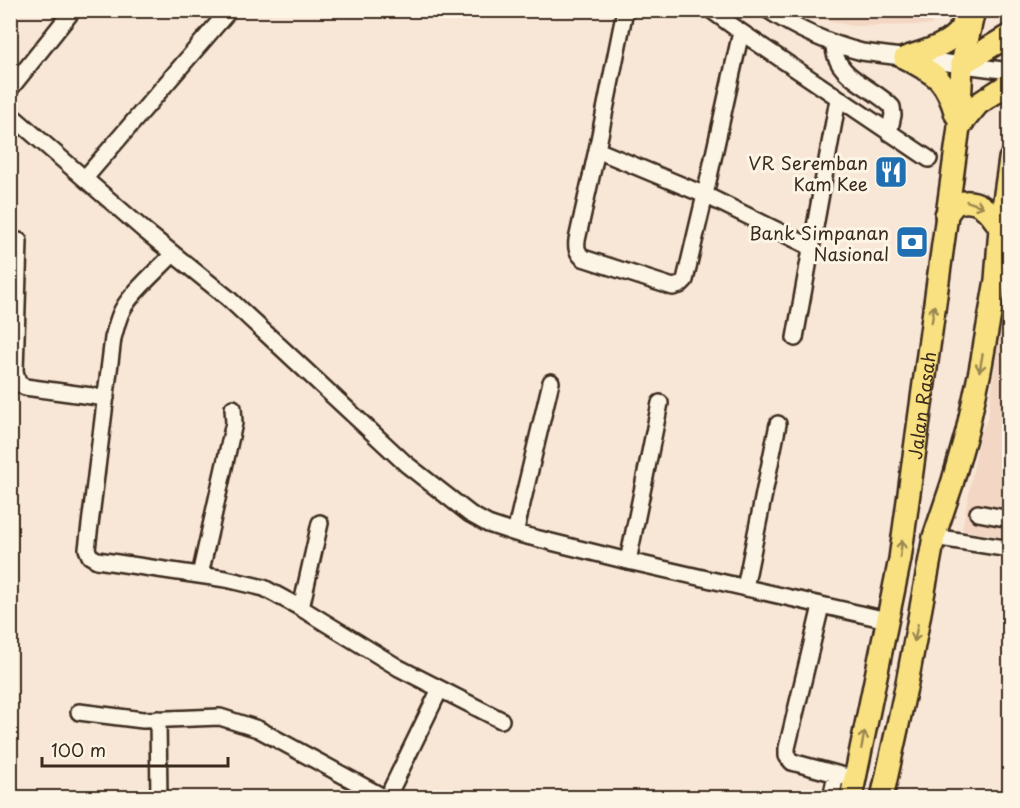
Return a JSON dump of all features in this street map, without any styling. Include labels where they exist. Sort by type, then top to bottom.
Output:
[{"type":"highway","points":[[905,58],[935,48],[947,41],[960,29],[969,10]]},
{"type":"highway","name":"Jalan Rasah","points":[[847,784],[900,559],[959,127],[962,64],[974,10]]},
{"type":"highway","points":[[962,64],[1010,35]]},
{"type":"highway","points":[[905,58],[942,80],[951,95],[959,127]]},
{"type":"highway","points":[[959,127],[978,104],[1010,83]]},
{"type":"highway","points":[[882,798],[907,683],[934,537],[967,431],[980,371],[996,280],[1000,228],[1010,159]]},
{"type":"highway","points":[[946,214],[955,204],[970,201],[986,208],[1000,228]]},
{"type":"street","points":[[10,89],[73,10]]},
{"type":"street","points":[[626,10],[577,240],[577,250],[583,258],[673,287],[685,280],[741,32]]},
{"type":"street","points":[[711,10],[838,99],[929,159]]},
{"type":"street","points":[[768,10],[797,29],[862,52],[1010,71]]},
{"type":"street","points":[[85,178],[226,14]]},
{"type":"street","points":[[834,44],[836,55],[848,75],[892,107],[894,115],[889,133]]},
{"type":"street","points":[[795,338],[838,99]]},
{"type":"street","points":[[10,114],[173,254],[228,298],[406,464],[488,524],[628,561],[887,620]]},
{"type":"street","points":[[597,150],[705,195],[812,247]]},
{"type":"street","points":[[19,241],[15,371],[18,383],[25,387],[106,398]]},
{"type":"street","points":[[173,254],[123,307],[113,338],[87,549],[90,556],[97,560],[200,575],[264,588],[399,668],[501,720]]},
{"type":"street","points":[[515,532],[551,382]]},
{"type":"street","points":[[628,561],[660,403]]},
{"type":"street","points":[[200,575],[234,423],[233,408]]},
{"type":"street","points":[[746,588],[778,424]]},
{"type":"street","points":[[978,513],[1010,519]]},
{"type":"street","points":[[301,608],[320,523]]},
{"type":"street","points":[[934,537],[1010,549]]},
{"type":"street","points":[[821,606],[786,752],[792,762],[847,784],[831,798]]},
{"type":"street","points":[[79,711],[142,720],[220,717],[258,729],[386,798],[440,689]]},
{"type":"street","points":[[158,719],[159,798]]},
{"type":"shaded area","points":[[806,11],[936,11],[931,25],[853,26],[819,19]]},
{"type":"shaded area","points":[[1000,329],[1009,330],[1009,538],[962,530],[980,434],[988,417]]},
{"type":"place","name":"VR Seremban Kam Kee","points":[[891,172]]},
{"type":"place","name":"Bank Simpanan Nasional","points":[[912,242]]}]
